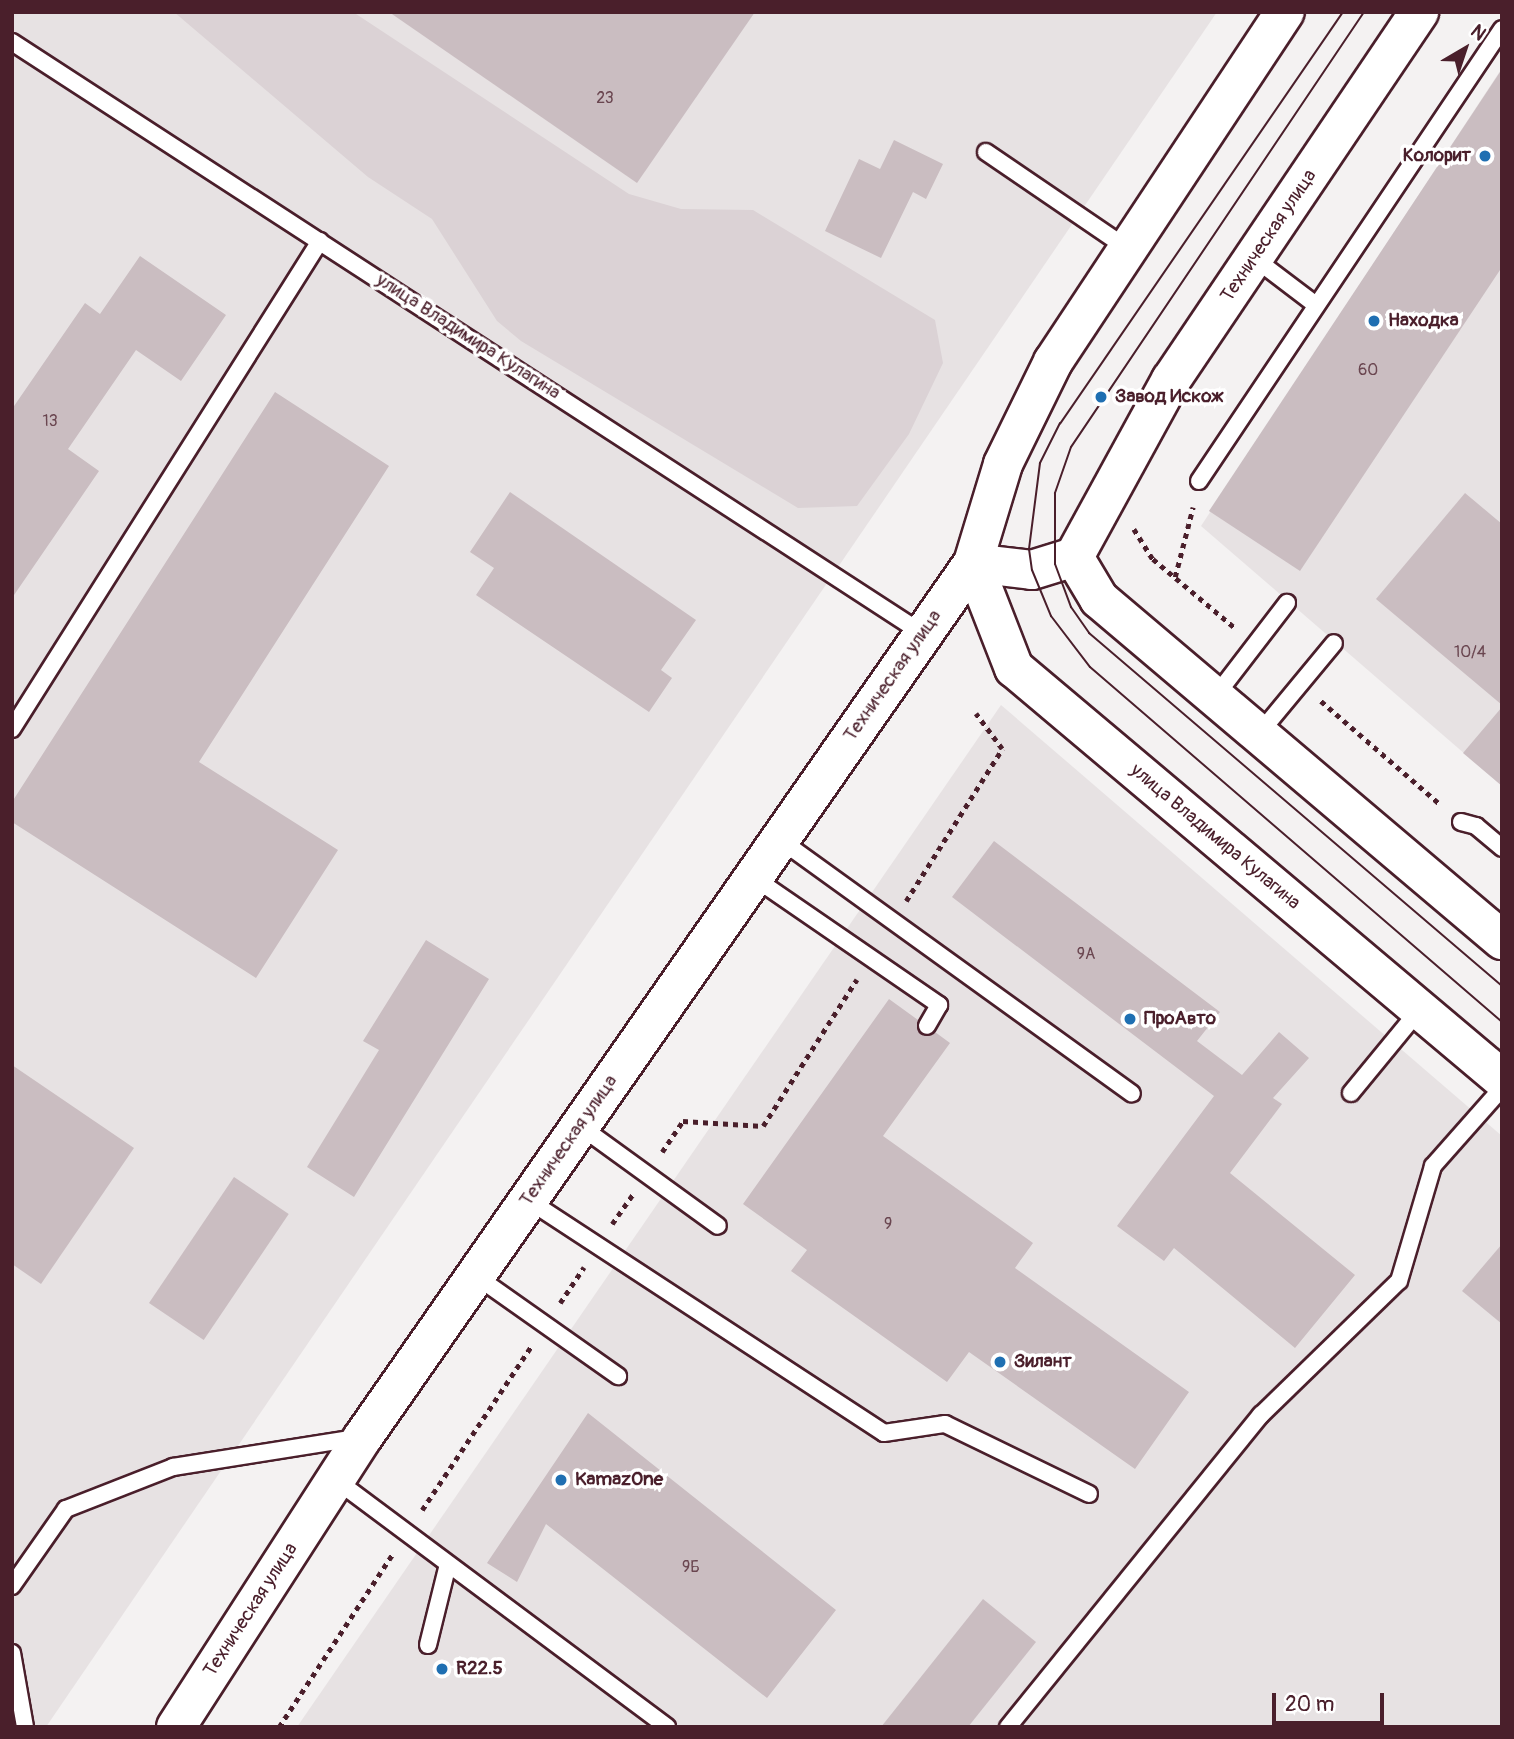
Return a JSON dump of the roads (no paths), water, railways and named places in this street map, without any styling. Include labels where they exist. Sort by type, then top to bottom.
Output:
[{"type":"main road","name":"Техническая улица","points":[[176,1727],[363,1437],[973,563],[1003,464],[1048,373],[1285,12]]},
{"type":"main road","name":"Техническая улица","points":[[1074,557],[1171,380],[1419,12]]},
{"type":"main road","points":[[973,563],[1032,570],[1074,557],[1099,599],[1502,940]]},
{"type":"main road","name":"улица Владимира Кулагина","points":[[973,563],[1014,668],[1502,1079]]},
{"type":"lane","points":[[1199,481],[1502,29]]},
{"type":"lane","name":"улица Владимира Кулагина","points":[[12,42],[922,633]]},
{"type":"lane","points":[[986,152],[1129,250]]},
{"type":"lane","points":[[12,729],[320,241]]},
{"type":"lane","points":[[1254,258],[1316,305]]},
{"type":"lane","points":[[1214,698],[1287,603]]},
{"type":"lane","points":[[1258,735],[1334,643]]},
{"type":"lane","points":[[1461,822],[1476,826],[1502,848]]},
{"type":"lane","points":[[779,839],[1132,1094]]},
{"type":"lane","points":[[753,877],[939,1005],[927,1026]]},
{"type":"lane","points":[[1351,1093],[1420,1009]]},
{"type":"lane","points":[[1008,1727],[1261,1415],[1399,1281],[1433,1166],[1502,1088]]},
{"type":"lane","points":[[580,1126],[718,1226]]},
{"type":"lane","points":[[528,1200],[884,1433],[945,1424],[1088,1494]]},
{"type":"lane","points":[[475,1276],[618,1376]]},
{"type":"lane","points":[[12,1586],[66,1509],[173,1467],[363,1437]]},
{"type":"lane","points":[[335,1480],[667,1727]]},
{"type":"lane","points":[[428,1645],[448,1564]]},
{"type":"lane","points":[[12,1653],[25,1727]]},
{"type":"tram line","points":[[1343,12],[1060,423],[1040,463],[1029,549],[1032,570],[1051,616],[1090,667],[1502,1022]]},
{"type":"tram line","points":[[1364,12],[1071,447],[1055,493],[1055,564],[1071,607],[1089,633],[1502,986]]},
{"type":"place","name":"Колорит","points":[[1485,156]]},
{"type":"place","name":"Находка","points":[[1374,321]]},
{"type":"place","name":"Завод Искож","points":[[1101,397]]},
{"type":"place","name":"ПроАвто","points":[[1130,1019]]},
{"type":"place","name":"Зилант","points":[[1000,1362]]},
{"type":"place","name":"KamazOne","points":[[561,1480]]},
{"type":"place","name":"R22.5","points":[[442,1669]]}]
